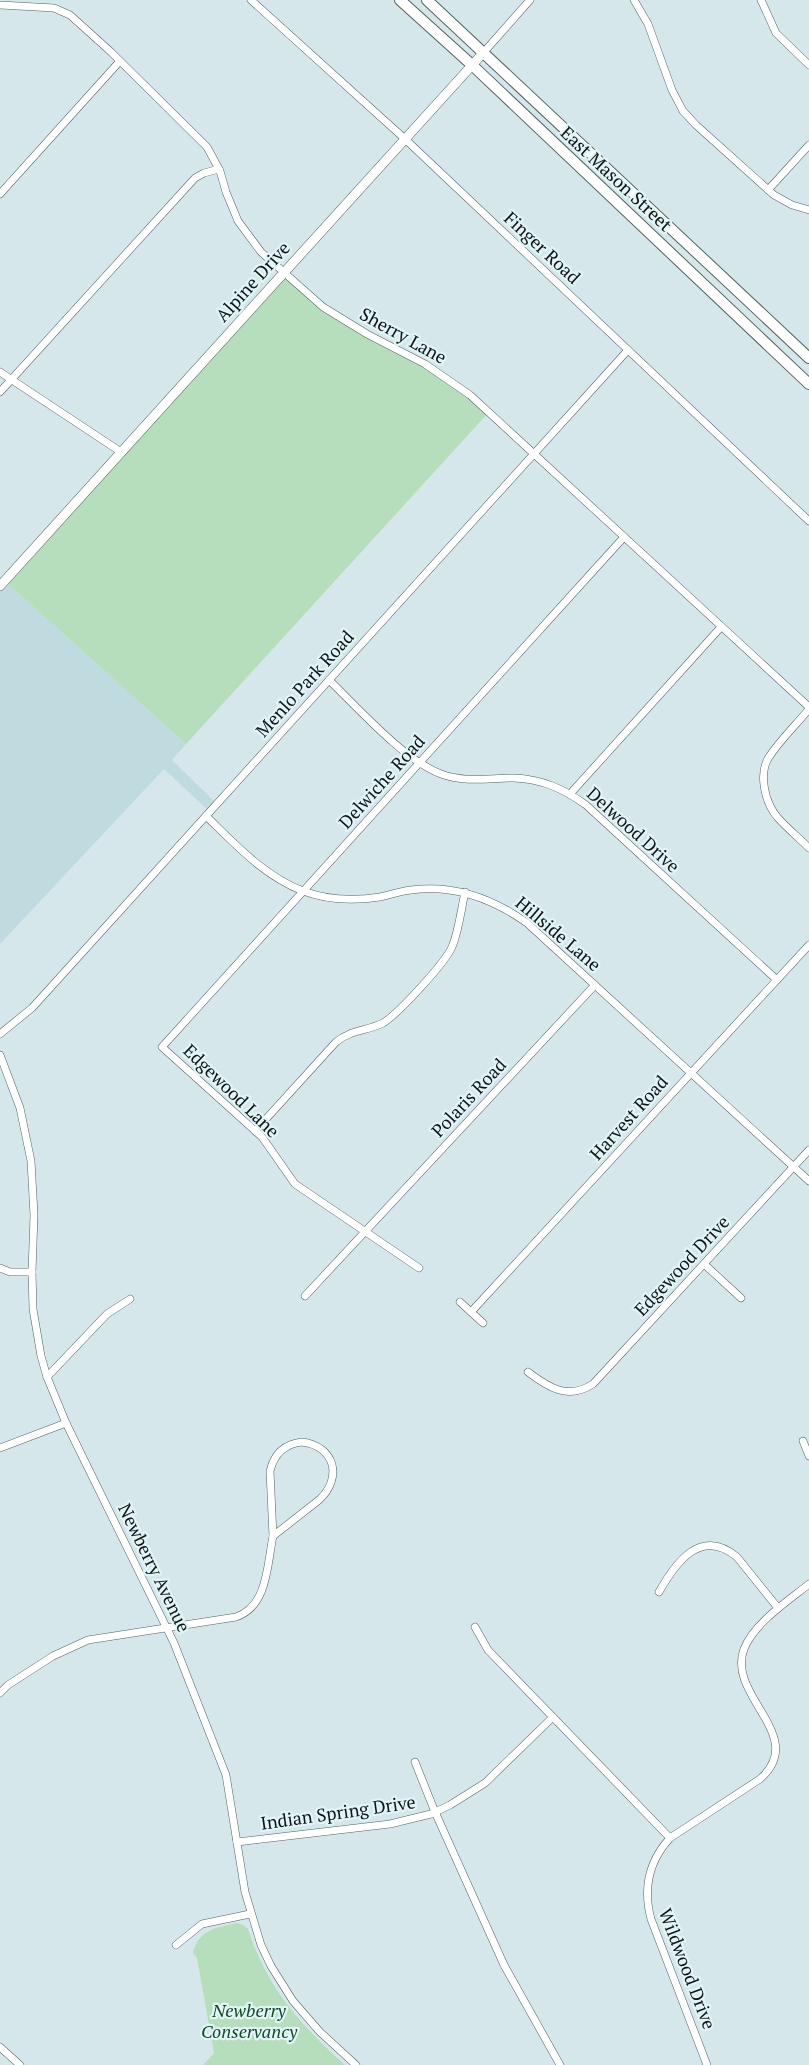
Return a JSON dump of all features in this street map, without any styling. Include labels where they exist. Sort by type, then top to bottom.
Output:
[{"type":"main road","name":"East Mason Street","points":[[400,0],[472,65],[809,384]]},
{"type":"main road","name":"East Mason Street","points":[[427,0],[809,358]]},
{"type":"street","name":"Finger Road","points":[[251,0],[405,139],[809,521]]},
{"type":"street","name":"Alpine Drive","points":[[0,586],[530,0]]},
{"type":"street","points":[[634,0],[648,24],[672,90],[683,111],[768,190],[782,201],[809,210]]},
{"type":"street","points":[[761,0],[776,33],[809,65]]},
{"type":"street","name":"Sherry Lane","points":[[0,5],[48,7],[63,10],[70,15],[199,136],[214,157],[238,221],[261,252],[283,273],[323,307],[425,364],[486,409],[809,708]]},
{"type":"street","points":[[0,194],[120,61]]},
{"type":"street","points":[[768,190],[809,145]]},
{"type":"street","points":[[0,392],[195,178],[219,169]]},
{"type":"street","name":"Menlo Park Road","points":[[0,1034],[32,1008],[628,350]]},
{"type":"street","points":[[0,372],[121,452]]},
{"type":"street","name":"Delwiche Road","points":[[162,1047],[624,537]]},
{"type":"street","points":[[570,794],[721,627]]},
{"type":"street","name":"Delwood Drive","points":[[329,680],[405,752],[442,774],[455,778],[484,781],[525,779],[554,786],[570,794],[586,805],[777,980]]},
{"type":"street","points":[[809,708],[768,758],[764,772],[765,790],[770,808],[809,848]]},
{"type":"street","name":"Hillside Lane","points":[[206,816],[263,869],[286,884],[304,891],[349,899],[373,898],[428,889],[465,892],[490,900],[512,912],[527,922],[809,1181]]},
{"type":"street","points":[[255,1131],[336,1042],[350,1032],[373,1027],[388,1020],[446,957],[454,941],[465,892]]},
{"type":"street","name":"Harvest Road","points":[[471,1312],[809,945]]},
{"type":"street","name":"Polaris Road","points":[[305,1296],[595,985]]},
{"type":"street","name":"Edgewood Lane","points":[[162,1047],[255,1131],[271,1149],[295,1184],[418,1268]]},
{"type":"street","name":"Newberry Avenue","points":[[0,1055],[20,1108],[31,1161],[34,1215],[32,1272],[36,1330],[47,1377],[66,1424],[166,1627],[226,1775],[250,1914],[271,1966],[293,2001],[320,2032],[356,2065]]},
{"type":"street","name":"Edgewood Drive","points":[[528,1372],[555,1390],[571,1392],[586,1388],[596,1380],[809,1150]]},
{"type":"street","points":[[704,1264],[741,1298]]},
{"type":"street","points":[[0,1268],[10,1272],[32,1272]]},
{"type":"street","points":[[47,1377],[107,1314],[130,1299]]},
{"type":"street","points":[[460,1302],[483,1323]]},
{"type":"street","points":[[0,1448],[66,1424]]},
{"type":"street","points":[[803,1441],[809,1456]]},
{"type":"street","points":[[0,1693],[17,1679],[70,1647],[102,1637],[236,1617],[251,1609],[261,1591],[273,1536],[270,1471],[272,1463],[276,1455],[288,1445],[302,1442],[314,1444],[330,1459],[333,1477],[329,1489],[319,1500],[273,1536]]},
{"type":"street","points":[[659,1592],[672,1569],[687,1554],[701,1547],[717,1546],[731,1551],[737,1557],[778,1608]]},
{"type":"street","name":"Wildwood Drive","points":[[707,2065],[648,1908],[646,1896],[649,1875],[659,1852],[670,1838],[760,1779],[774,1763],[777,1754],[775,1737],[746,1684],[741,1667],[743,1651],[751,1635],[778,1608],[809,1584]]},
{"type":"street","points":[[475,1627],[488,1650],[670,1838]]},
{"type":"street","name":"Indian Spring Drive","points":[[237,1842],[390,1824],[435,1812],[468,1795],[485,1783],[554,1717]]},
{"type":"street","points":[[415,1762],[504,1965],[560,2065]]},
{"type":"street","points":[[176,1944],[202,1924],[250,1914]]},
{"type":"street","points":[[0,2047],[20,2065]]},
{"type":"shaded area","points":[[5,581],[186,744],[172,760],[217,804],[210,812],[164,769],[0,944],[0,586]]},
{"type":"green space","points":[[283,273],[303,291],[400,351],[489,412],[186,744],[5,581]]},
{"type":"green space","name":"Newberry Conservancy","points":[[237,1923],[248,1929],[265,1969],[287,2004],[345,2065],[203,2065],[214,2053],[197,1958],[193,1953],[199,1939],[204,1934],[215,1928]]}]
